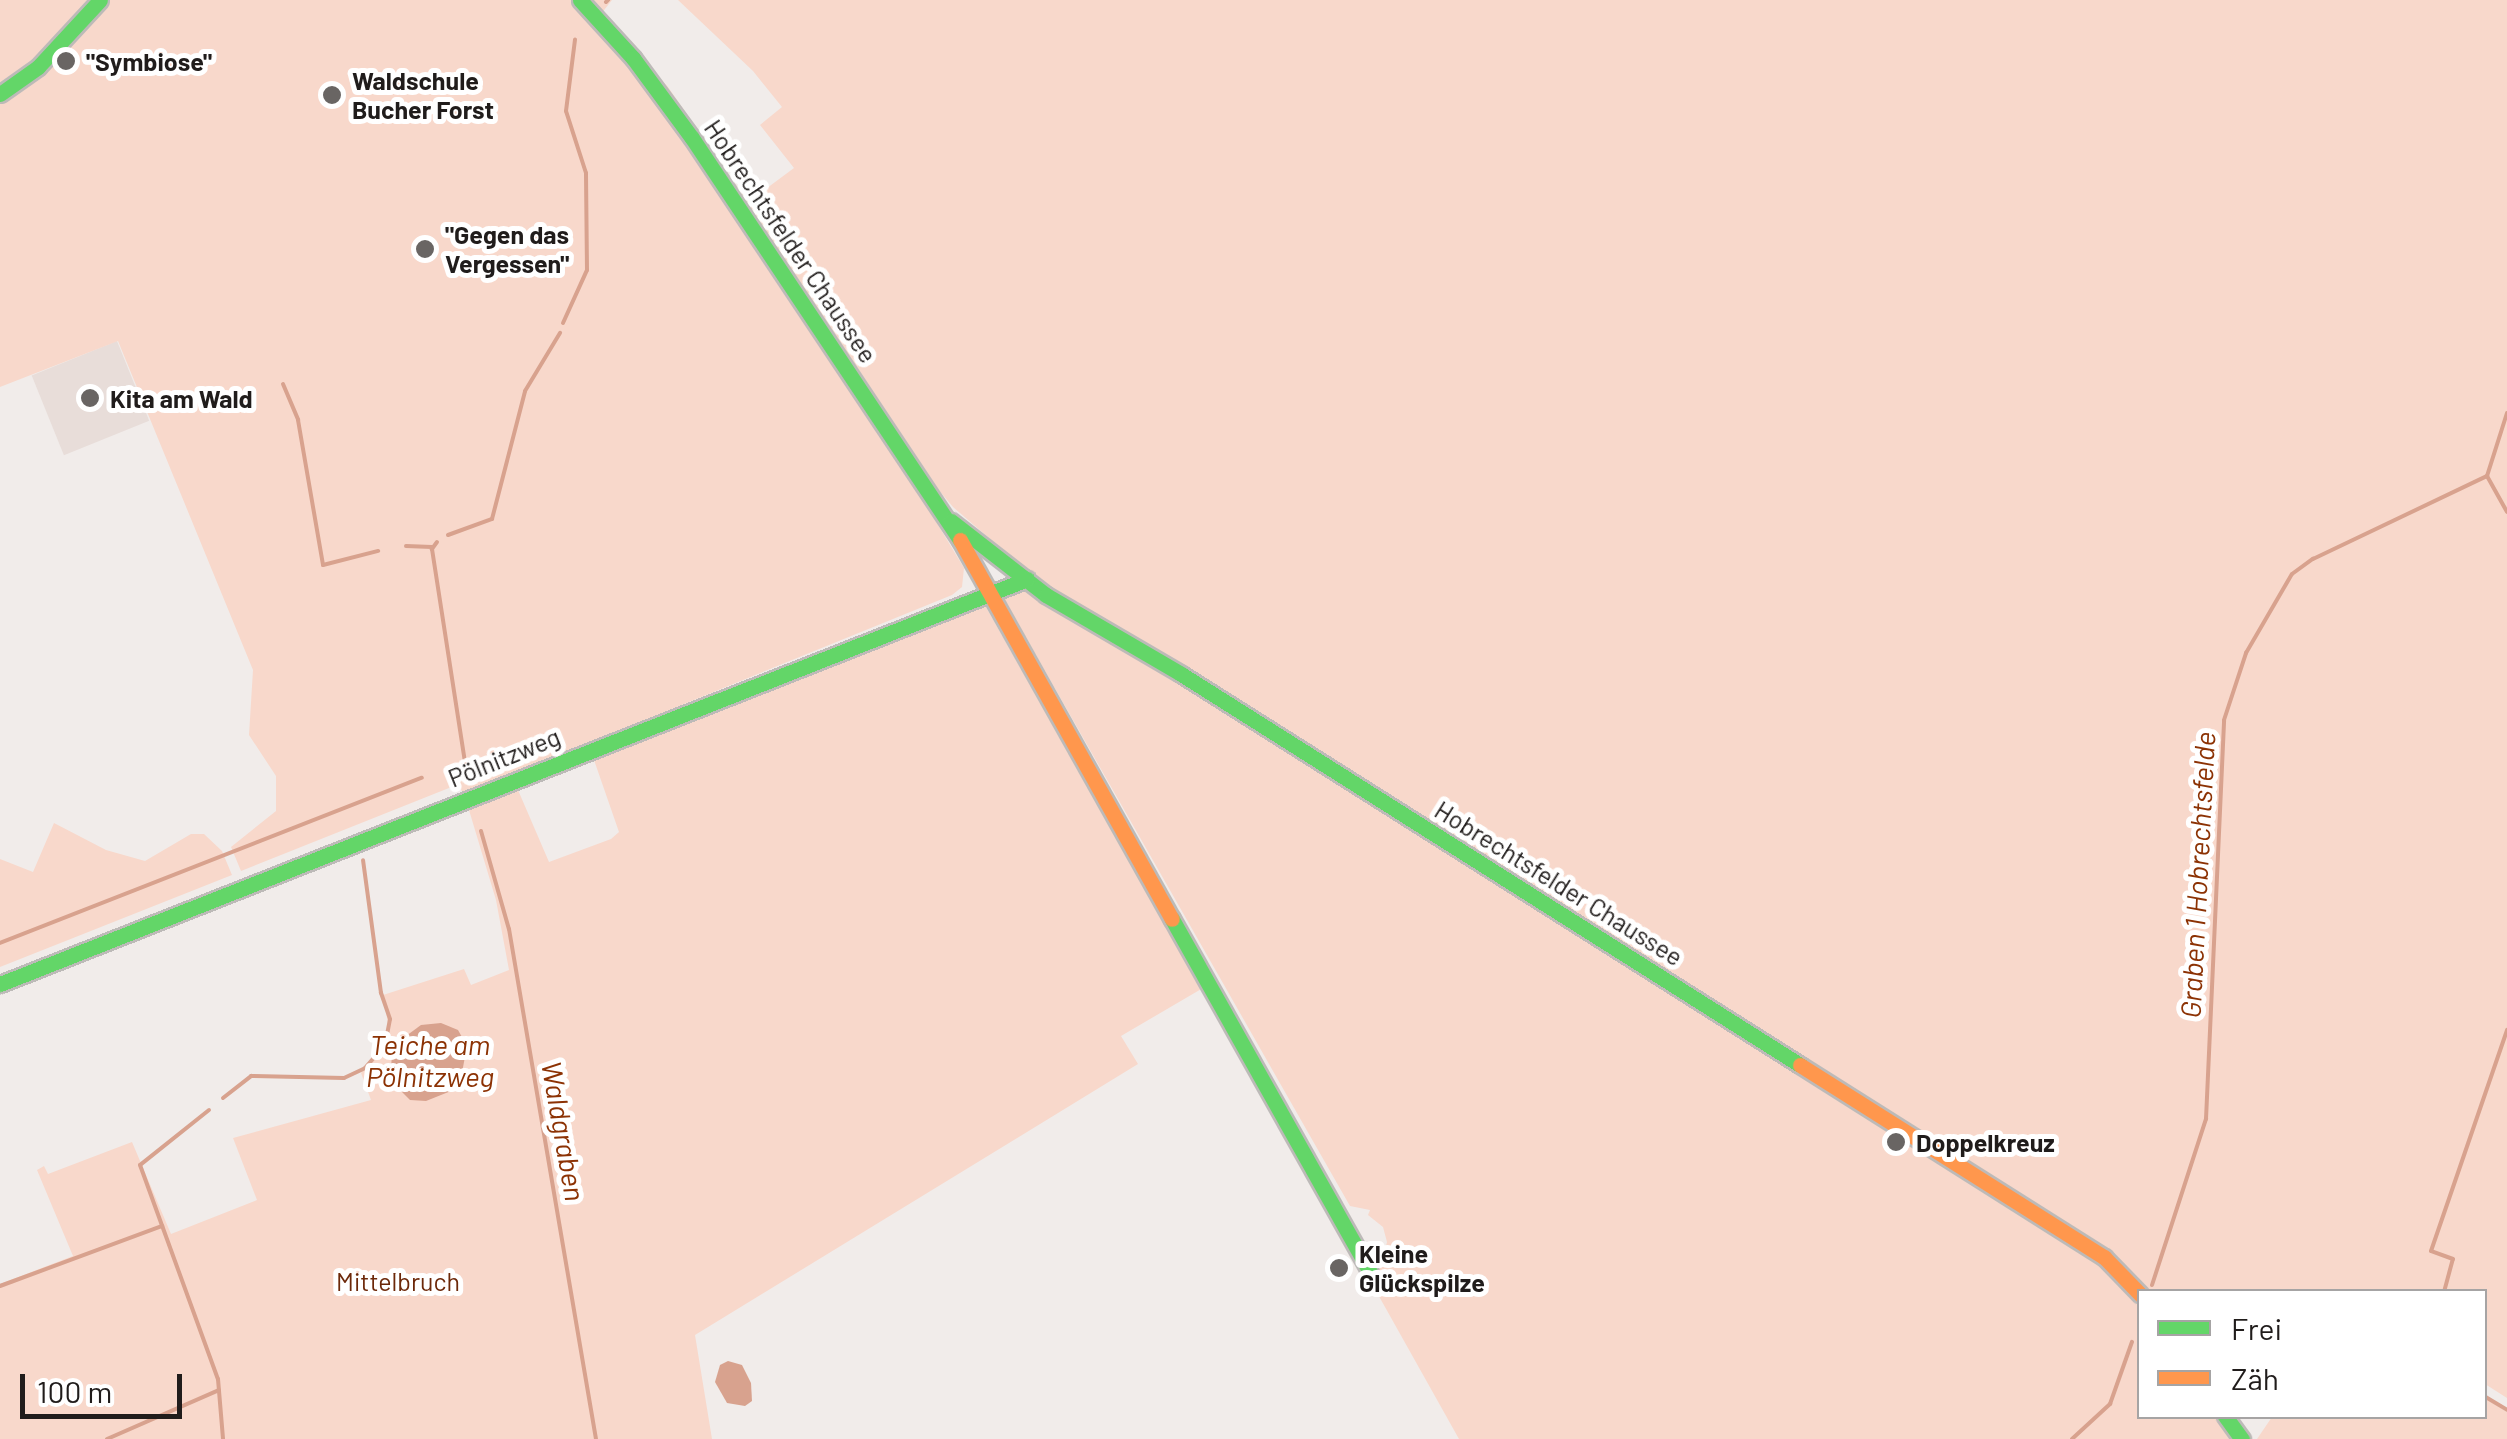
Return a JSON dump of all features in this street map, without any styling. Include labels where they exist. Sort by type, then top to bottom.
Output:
[{"type":"street","points":[[0,94],[38,67],[100,0]]},
{"type":"street","name":"Hobrechtsfelder Chaussee","points":[[580,0],[633,58],[692,138],[948,519],[1369,1270]]},
{"type":"street","name":"Hobrechtsfelder Chaussee","points":[[948,519],[1059,604],[1214,695],[2104,1256],[2137,1291]]},
{"type":"street","name":"Pölnitzweg","points":[[0,984],[989,591],[1028,579]]},
{"type":"shaded area","name":"Kita am Wald","points":[[117,341],[149,421],[64,455],[32,375]]},
{"type":"green space","points":[[0,0],[612,0],[601,14],[668,87],[748,202],[794,168],[760,125],[782,107],[753,71],[678,0],[2507,0],[2507,1398],[2487,1385],[2487,1289],[2137,1289],[2137,1419],[2234,1419],[2229,1433],[2233,1439],[1459,1439],[1362,1266],[1374,1268],[1383,1259],[1387,1242],[1383,1227],[1368,1215],[1370,1210],[1350,1206],[1000,592],[1023,589],[1042,603],[1048,589],[953,507],[926,475],[917,490],[964,568],[962,587],[952,595],[463,794],[459,784],[241,871],[231,847],[276,811],[276,776],[249,735],[253,670],[118,341],[0,387]]},
{"type":"green space","name":"Mittelbruch","points":[[983,602],[1203,988],[1121,1036],[1138,1064],[695,1335],[712,1439],[0,1439],[0,1284],[73,1256],[37,1170],[44,1166],[48,1174],[132,1142],[171,1234],[257,1200],[233,1138],[371,1100],[361,1073],[384,1046],[388,1024],[383,995],[464,969],[471,985],[509,970],[496,900],[469,810],[518,790],[549,862],[611,839],[619,832],[594,760]]},
{"type":"green space","points":[[54,823],[106,850],[145,861],[191,834],[204,834],[222,851],[232,875],[0,967],[0,859],[33,872]]},
{"type":"green space","points":[[2487,1399],[2507,1412],[2507,1439],[2257,1439],[2271,1419],[2487,1419]]},
{"type":"water","name":"Teiche am Pölnitzweg","points":[[441,1023],[458,1030],[467,1046],[461,1078],[451,1091],[426,1101],[410,1100],[390,1080],[392,1055],[406,1036],[421,1025]]},
{"type":"water","points":[[728,1361],[742,1365],[751,1383],[752,1401],[745,1406],[727,1403],[715,1382],[720,1365]]},
{"type":"waterway","name":"Waldgraben","points":[[563,323],[587,270],[586,173],[566,111],[575,40]]},
{"type":"waterway","name":"Waldgraben","points":[[448,535],[492,519],[525,391],[560,333]]},
{"type":"waterway","points":[[283,384],[298,420],[323,565],[378,551]]},
{"type":"waterway","points":[[2507,413],[2487,476],[2507,512]]},
{"type":"waterway","name":"Graben 1 Hobrechtsfelde","points":[[2152,1285],[2206,1119],[2224,720],[2246,653],[2292,574],[2313,559],[2487,476]]},
{"type":"waterway","name":"Waldgraben","points":[[437,542],[432,549],[465,762]]},
{"type":"waterway","points":[[406,546],[432,547]]},
{"type":"waterway","points":[[0,943],[422,778]]},
{"type":"waterway","name":"Waldgraben","points":[[481,831],[509,929],[596,1439]]},
{"type":"waterway","points":[[223,1098],[251,1076],[344,1078],[365,1068],[385,1045],[390,1019],[381,993],[363,860]]},
{"type":"waterway","points":[[2445,1289],[2453,1259],[2431,1251],[2507,1030]]},
{"type":"waterway","points":[[209,1110],[140,1165],[218,1379],[223,1439]]},
{"type":"waterway","points":[[0,1286],[162,1226]]},
{"type":"waterway","name":"Graben 1 Hobrechtsfelde","points":[[2072,1439],[2110,1404],[2132,1342]]},
{"type":"waterway","points":[[107,1439],[219,1390]]},
{"type":"waterway","points":[[2487,1398],[2507,1410]]},
{"type":"traffic: fast","points":[[0,94],[38,67],[100,0]]},
{"type":"traffic: fast","points":[[580,0],[633,58],[692,138],[960,540]]},
{"type":"traffic: fast","points":[[951,521],[1046,595],[1181,674],[1800,1065]]},
{"type":"traffic: fast","points":[[0,984],[1027,579]]},
{"type":"traffic: fast","points":[[1172,919],[1369,1270]]},
{"type":"traffic: fast","points":[[2227,1419],[2242,1439]]},
{"type":"traffic: slow","points":[[960,540],[1172,919]]},
{"type":"traffic: slow","points":[[1800,1065],[2104,1257],[2137,1291]]},
{"type":"place","name":"\"Symbiose\"","points":[[66,61]]},
{"type":"place","name":"Waldschule Bucher Forst","points":[[332,95]]},
{"type":"place","name":"\"Gegen das Vergessen\"","points":[[425,249]]},
{"type":"place","name":"Kita am Wald","points":[[90,398]]},
{"type":"place","name":"Doppelkreuz","points":[[1896,1142]]},
{"type":"place","name":"Kleine Glückspilze","points":[[1339,1268]]}]
